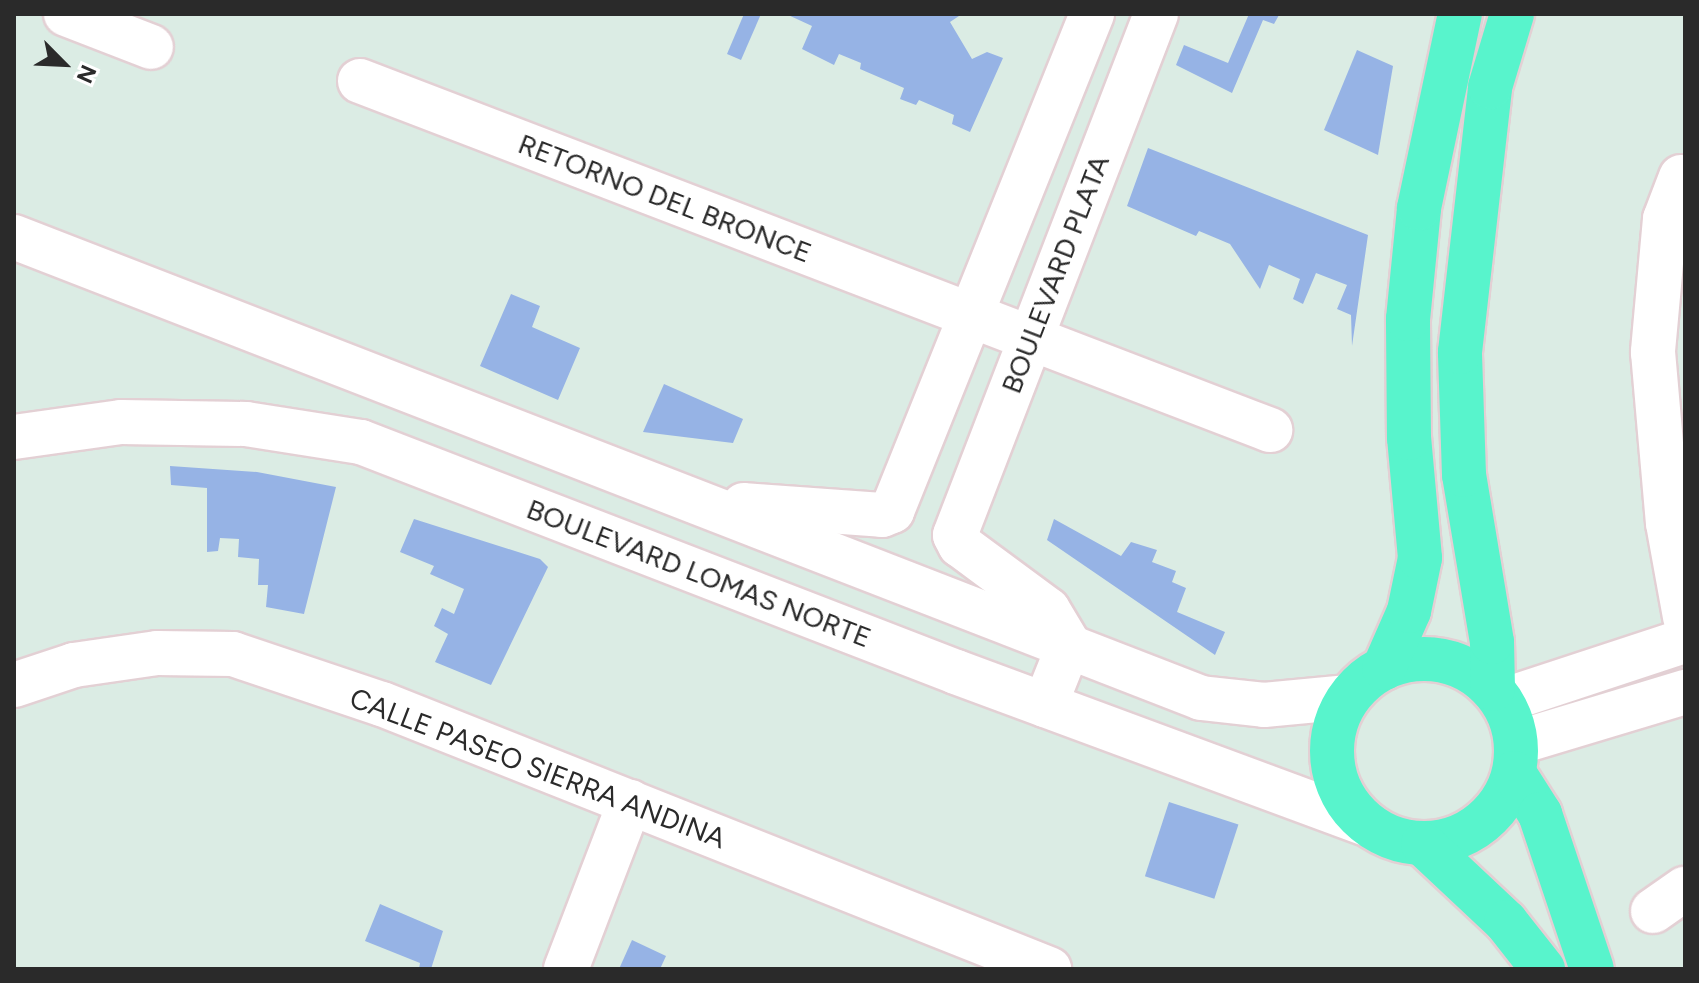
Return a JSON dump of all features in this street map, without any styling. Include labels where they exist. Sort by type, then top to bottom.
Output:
[{"type":"main road","points":[[1384,668],[1409,611],[1420,558],[1409,438],[1408,319],[1419,208],[1460,14]]},
{"type":"main road","points":[[1512,14],[1490,87],[1460,352],[1464,475],[1492,642],[1497,695],[1515,758],[1540,814],[1592,969]]},
{"type":"main road","points":[[1497,695],[1470,670],[1442,659],[1412,659],[1384,668],[1349,697],[1331,749],[1335,777],[1347,802],[1365,823],[1392,838],[1423,844],[1453,839],[1481,824],[1502,801],[1515,758]]},
{"type":"main road","points":[[1423,844],[1506,922],[1543,969]]},
{"type":"street","points":[[66,14],[151,47]]},
{"type":"street","points":[[697,501],[882,515],[892,511],[1092,14]]},
{"type":"street","name":"BOULEVARD PLATA","points":[[1069,645],[1048,610],[960,545],[955,535],[1156,14]]},
{"type":"street","name":"RETORNO DEL BRONCE","points":[[360,81],[1270,430]]},
{"type":"street","points":[[1681,177],[1665,219],[1653,352],[1676,518],[1685,617]]},
{"type":"street","points":[[16,240],[1226,704],[1349,697]]},
{"type":"street","name":"BOULEVARD LOMAS NORTE","points":[[14,437],[121,422],[246,424],[361,442],[1109,730],[1365,823]]},
{"type":"street","points":[[1497,695],[1685,641]]},
{"type":"street","points":[[1045,705],[1069,645]]},
{"type":"street","name":"CALLE PASEO SIERRA ANDINA","points":[[14,685],[74,665],[157,653],[233,654],[382,704],[1049,969]]},
{"type":"street","points":[[1109,730],[1134,670]]},
{"type":"street","points":[[1515,758],[1685,692]]},
{"type":"street","points":[[566,969],[630,802]]},
{"type":"shaded area","points":[[744,14],[761,14],[741,60],[727,54]]},
{"type":"shaded area","points":[[786,14],[962,14],[950,22],[972,59],[987,52],[1003,58],[970,132],[952,124],[954,115],[919,100],[916,105],[900,99],[904,88],[860,69],[861,63],[839,54],[834,65],[802,49],[812,26]]},
{"type":"shaded area","points":[[1249,14],[1279,15],[1274,24],[1263,20],[1232,93],[1176,65],[1184,45],[1228,63]]},
{"type":"shaded area","points":[[1357,50],[1393,66],[1378,155],[1324,130]]},
{"type":"shaded area","points":[[1148,148],[1368,235],[1352,346],[1351,315],[1337,309],[1347,285],[1316,273],[1303,304],[1293,299],[1300,279],[1269,265],[1260,289],[1230,244],[1199,231],[1196,236],[1127,206]]},
{"type":"shaded area","points":[[511,294],[540,306],[532,327],[580,348],[558,400],[480,366]]},
{"type":"shaded area","points":[[664,384],[743,419],[733,443],[643,432]]},
{"type":"shaded area","points":[[170,466],[257,472],[336,487],[304,614],[266,607],[268,585],[258,585],[259,559],[238,557],[239,539],[220,538],[218,551],[207,552],[207,488],[171,485]]},
{"type":"shaded area","points":[[414,519],[540,559],[548,567],[491,685],[435,662],[448,634],[434,626],[442,608],[454,614],[464,589],[430,574],[434,566],[400,552]]},
{"type":"shaded area","points":[[1054,519],[1121,556],[1131,542],[1157,550],[1152,562],[1176,571],[1172,582],[1186,588],[1177,612],[1225,632],[1215,655],[1047,540]]},
{"type":"shaded area","points":[[1169,802],[1238,825],[1214,899],[1145,876]]},
{"type":"shaded area","points":[[380,904],[443,931],[431,969],[419,969],[420,963],[365,941]]},
{"type":"shaded area","points":[[632,940],[666,956],[660,969],[619,969]]}]
